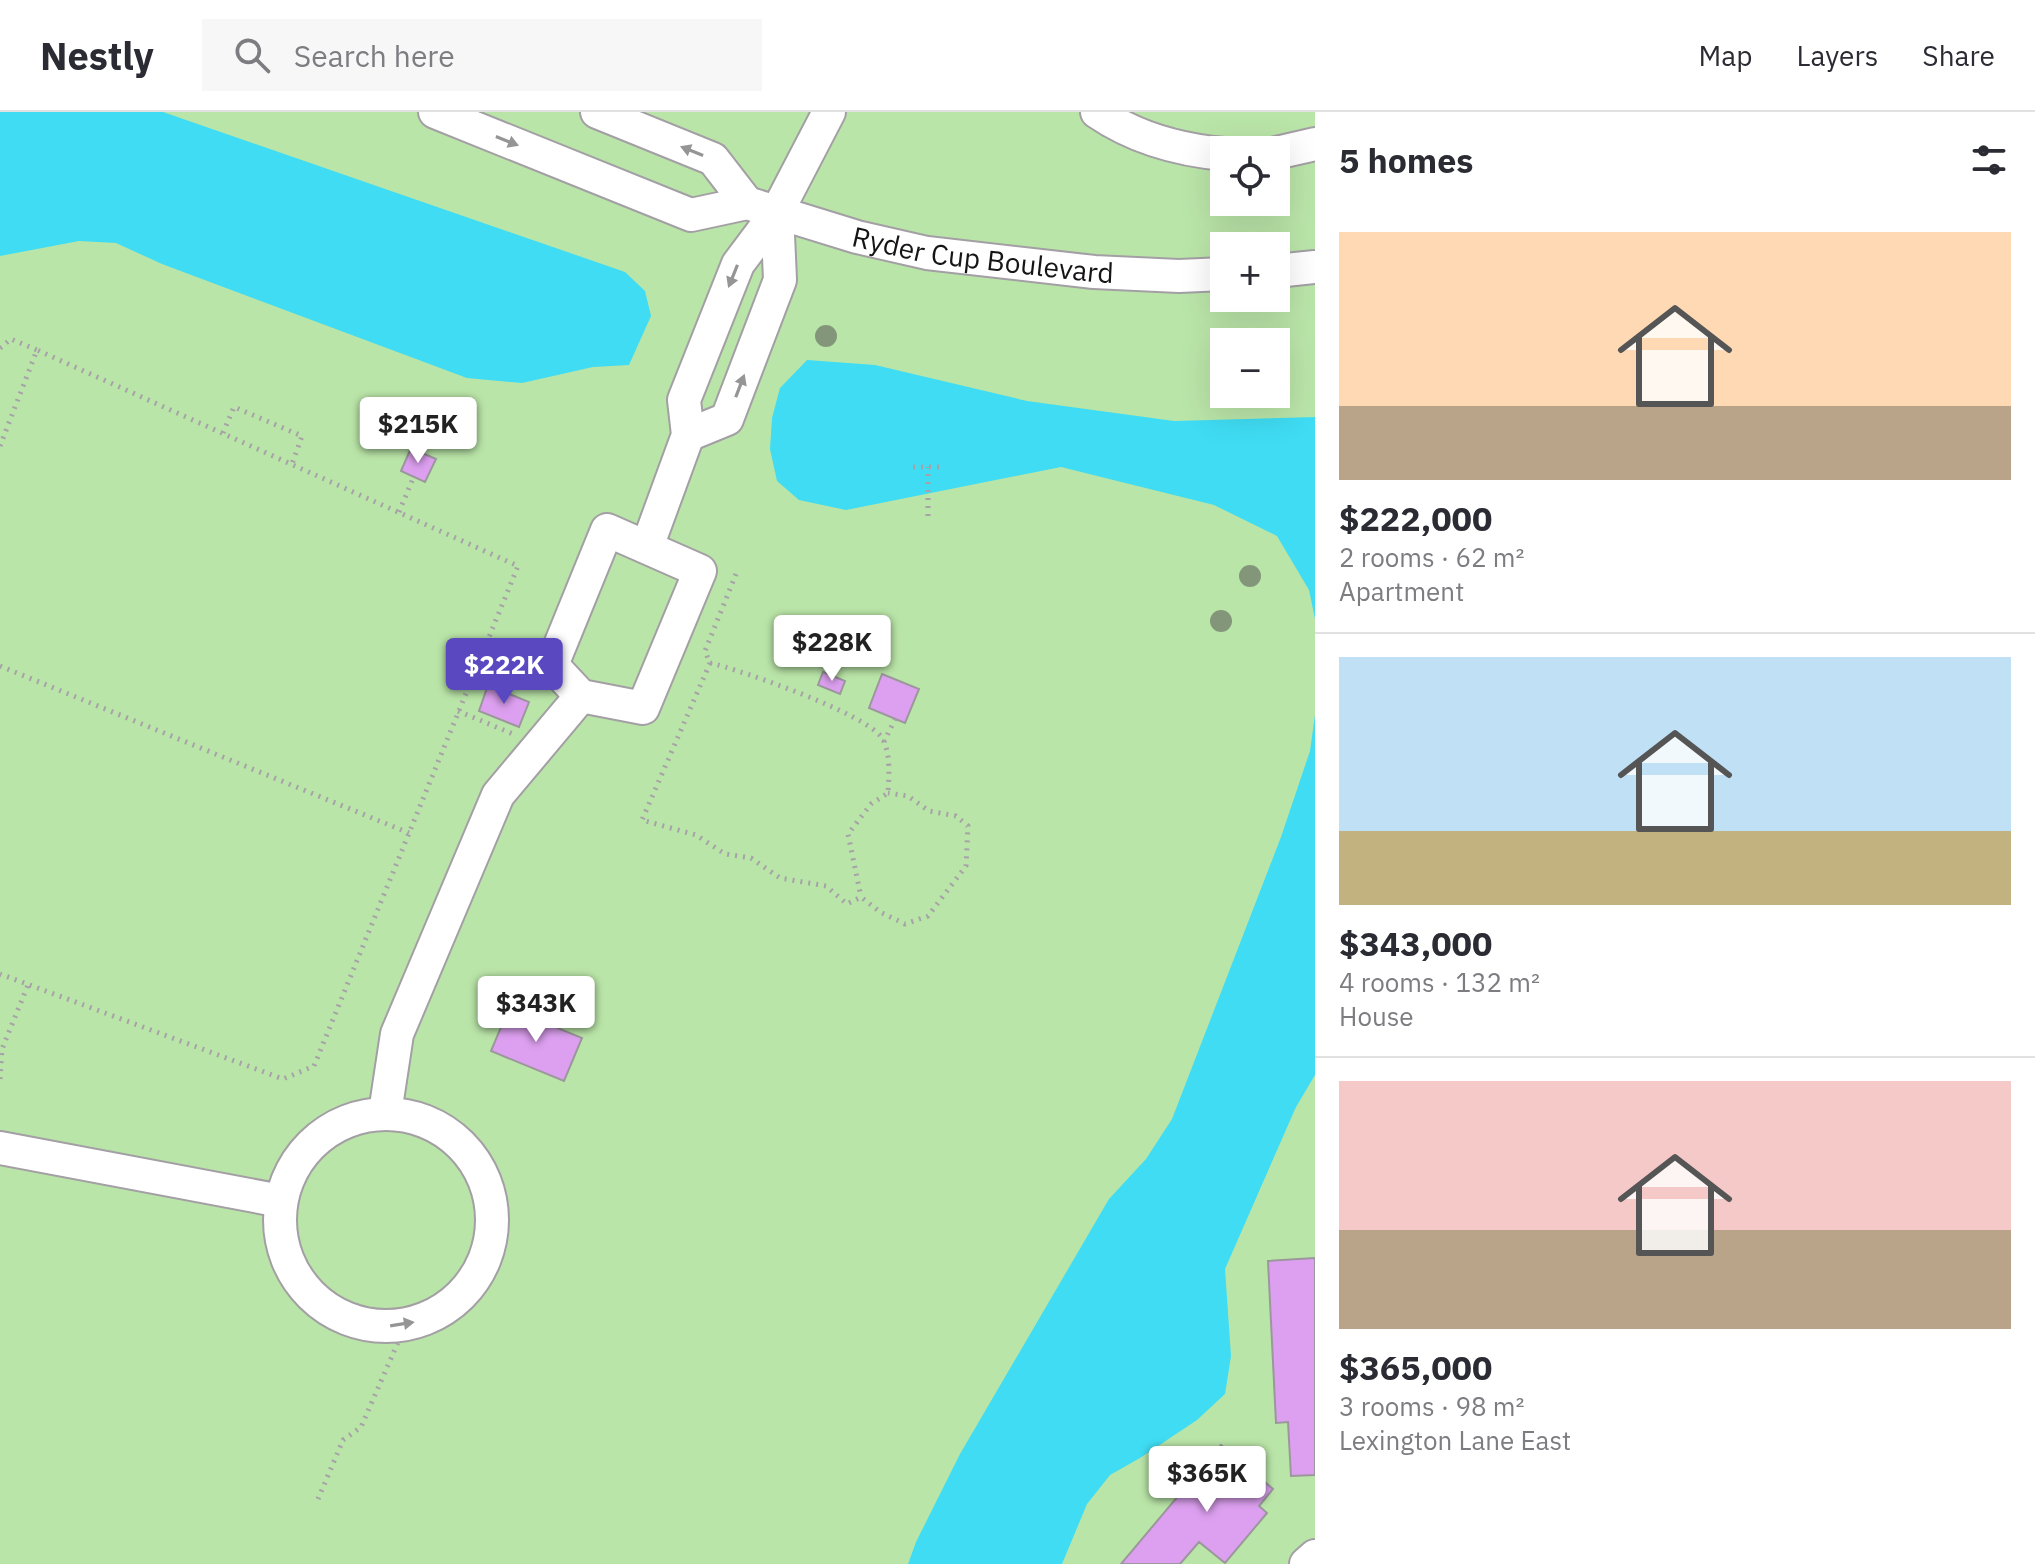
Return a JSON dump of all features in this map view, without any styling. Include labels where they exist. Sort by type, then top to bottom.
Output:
[{"type":"street","name":"Ryder Cup Boulevard","points":[[435,112],[691,215],[762,208],[857,237],[927,253],[1094,272],[1210,275]]},
{"type":"street","points":[[597,112],[713,159],[762,208],[780,280],[727,419],[688,435]]},
{"type":"street","points":[[647,547],[688,435],[684,400],[738,264],[762,208],[829,112]]},
{"type":"street","points":[[1097,112],[1148,139],[1210,153]]},
{"type":"street","points":[[1290,150],[1315,144]]},
{"type":"street","points":[[1290,270],[1315,267]]},
{"type":"street","points":[[607,530],[700,571],[643,708],[581,696],[552,665],[607,530]]},
{"type":"street","points":[[385,1113],[397,1034],[498,795],[581,696]]},
{"type":"street","points":[[385,1113],[413,1117],[439,1128],[466,1150],[487,1187],[491,1209],[491,1234],[472,1281],[444,1309],[406,1324],[386,1326],[360,1323],[326,1308],[299,1282],[283,1250],[279,1225],[281,1201],[288,1177],[307,1148],[336,1125],[368,1114],[385,1113]]},
{"type":"street","points":[[0,1148],[281,1201]]},
{"type":"street","points":[[1306,1564],[1315,1556]]},
{"type":"path","points":[[0,348],[11,339],[518,566],[314,1066],[283,1079],[0,974]]},
{"type":"path","points":[[0,446],[37,350]]},
{"type":"path","points":[[223,433],[234,407],[302,436],[292,464]]},
{"type":"path","points":[[913,467],[943,467]]},
{"type":"path","points":[[928,467],[928,516]]},
{"type":"path","points":[[399,513],[414,476]]},
{"type":"path","points":[[736,574],[705,651],[710,663],[642,820],[696,835],[725,854],[751,858],[780,878],[826,886],[847,904],[861,897]]},
{"type":"path","points":[[710,663],[837,710],[876,730],[884,742],[889,767],[888,793]]},
{"type":"path","points":[[0,666],[409,833]]},
{"type":"path","points":[[458,711],[540,744]]},
{"type":"path","points":[[884,742],[895,719]]},
{"type":"path","points":[[888,793],[908,796],[929,811],[956,816],[968,826],[966,866],[928,916],[905,924],[880,912],[861,897],[848,834],[871,804],[888,793]]},
{"type":"path","points":[[0,1079],[2,1049],[28,985]]},
{"type":"path","points":[[318,1499],[343,1440],[361,1427],[406,1324]]},
{"type":"green space","points":[[0,112],[1315,112],[1315,1564],[0,1564]]},
{"type":"water","points":[[0,112],[163,112],[625,272],[645,291],[651,316],[629,365],[593,367],[522,383],[467,378],[162,264],[116,243],[79,241],[0,256]]},
{"type":"water","points":[[807,360],[875,365],[1027,401],[1174,421],[1315,417],[1315,619],[1309,590],[1277,536],[1214,505],[1061,467],[846,510],[799,500],[777,481],[770,449],[772,418],[780,388]]},
{"type":"water","points":[[1315,715],[1315,1075],[1296,1107],[1225,1269],[1231,1356],[1225,1394],[1197,1420],[1110,1475],[1087,1504],[1062,1564],[908,1564],[960,1454],[1109,1199],[1146,1159],[1172,1119],[1281,837],[1310,751]]},
{"type":"building","points":[[411,448],[436,459],[425,482],[401,471]]},
{"type":"building","points":[[823,672],[845,681],[840,694],[818,685]]},
{"type":"building","points":[[882,674],[919,689],[905,723],[869,708]]},
{"type":"building","points":[[488,685],[529,702],[519,727],[479,711]]},
{"type":"building","points":[[509,1008],[582,1038],[564,1081],[491,1051]]},
{"type":"building","points":[[1315,1258],[1315,1475],[1291,1476],[1288,1422],[1276,1423],[1268,1261]]},
{"type":"building","points":[[1221,1445],[1273,1489],[1259,1506],[1267,1513],[1225,1563],[1199,1542],[1180,1564],[1121,1564]]}]
